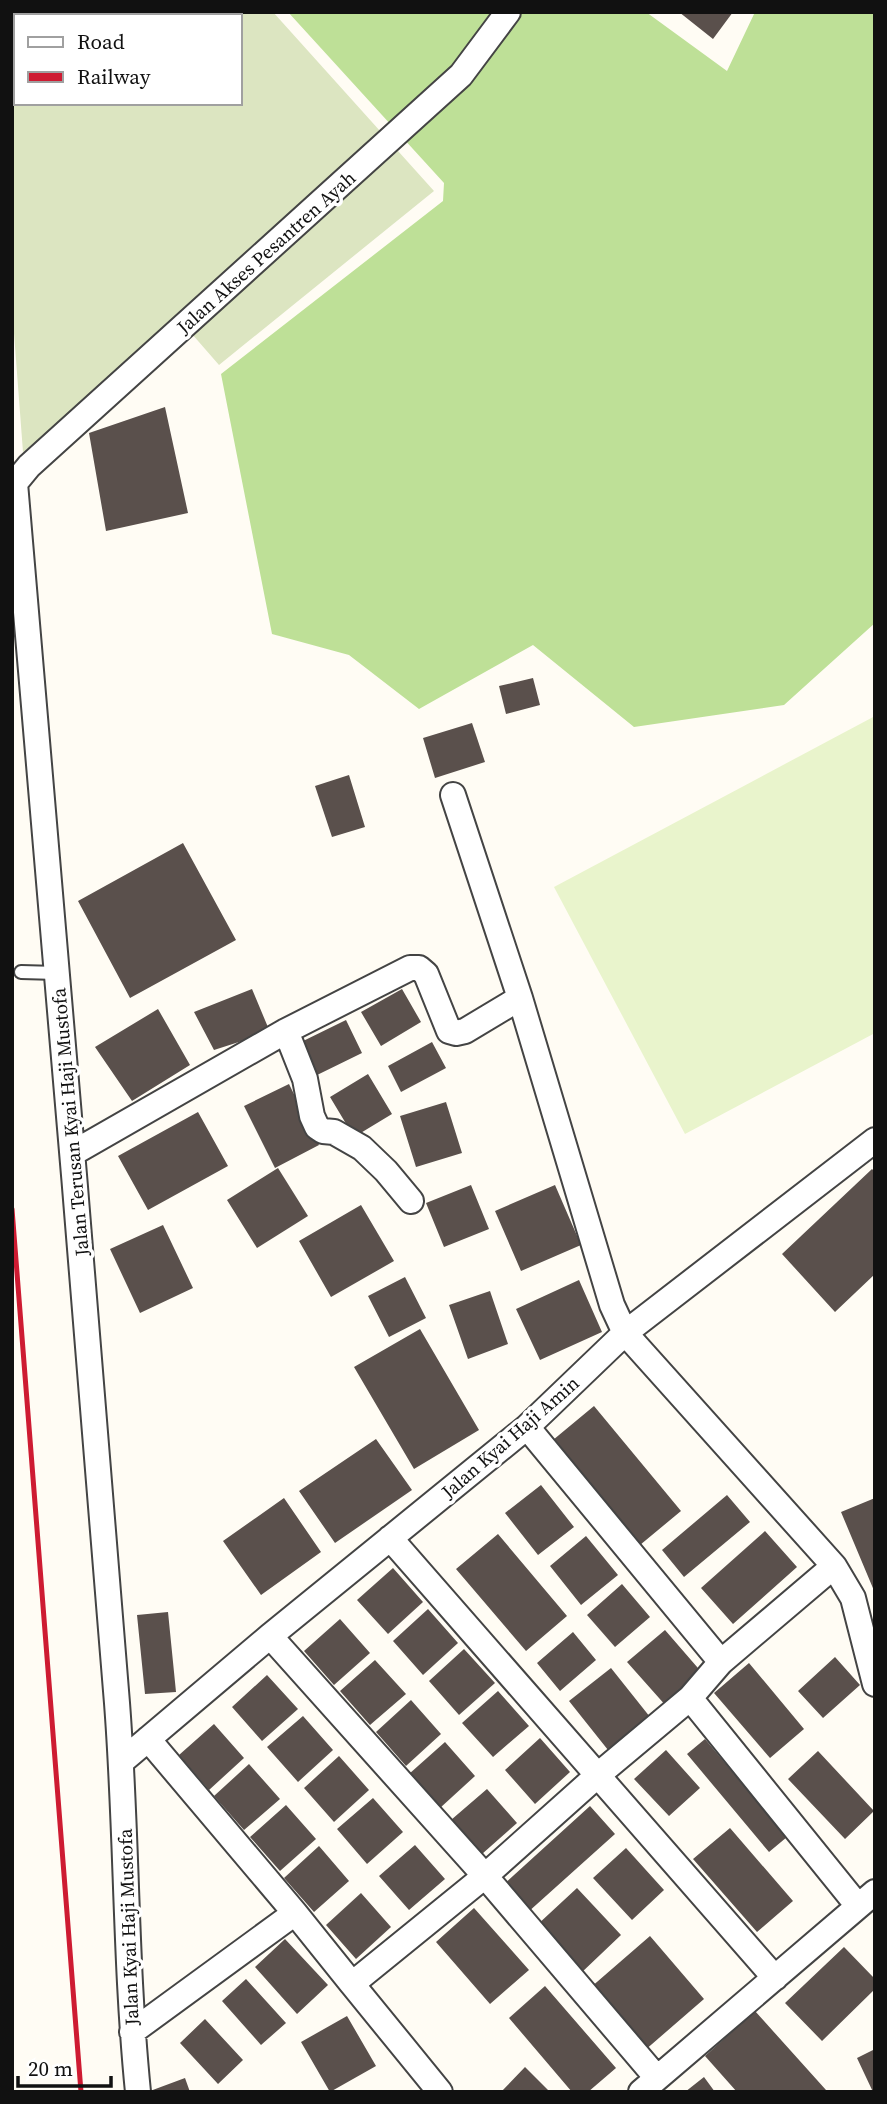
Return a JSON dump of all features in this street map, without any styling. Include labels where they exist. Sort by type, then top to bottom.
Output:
[{"type":"street","name":"Jalan Akses Pesantren Ayah","points":[[15,483],[29,466],[461,75],[508,12]]},
{"type":"street","name":"Jalan Terusan Kyai Haji Mustofa","points":[[15,483],[73,1153],[121,1762]]},
{"type":"street","points":[[453,795],[520,998],[612,1305],[625,1334],[834,1566],[853,1598],[875,1684]]},
{"type":"street","points":[[73,1153],[286,1031],[410,968],[419,968],[426,974],[449,1031],[456,1033],[520,998]]},
{"type":"street","points":[[286,1031],[305,1079],[312,1116],[317,1127],[323,1131],[334,1132],[362,1148],[411,1201]]},
{"type":"street","name":"Jalan Kyai Haji Amin","points":[[121,1762],[270,1636],[527,1427],[625,1334],[875,1140]]},
{"type":"street","points":[[527,1427],[721,1662]]},
{"type":"street","points":[[390,1538],[775,1978]]},
{"type":"street","points":[[352,1984],[485,1877],[598,1775],[690,1698],[721,1662],[834,1566]]},
{"type":"street","points":[[270,1636],[485,1877],[649,2085],[867,1899],[690,1698]]},
{"type":"street","points":[[148,1739],[295,1913],[440,2092]]},
{"type":"street","name":"Jalan Kyai Haji Mustofa","points":[[121,1762],[132,2032],[138,2092]]},
{"type":"street","points":[[132,2032],[295,1913]]},
{"type":"lane","points":[[21,972],[57,973]]},
{"type":"green space","points":[[12,12],[273,12],[434,191],[219,365],[185,326],[23,452],[12,307]]},
{"type":"green space","points":[[288,12],[646,12],[727,71],[755,12],[875,12],[875,623],[784,705],[634,727],[533,645],[419,709],[349,655],[272,634],[221,374],[443,201],[444,183]]},
{"type":"green space","points":[[875,716],[875,1033],[685,1134],[554,887]]},
{"type":"building","points":[[679,12],[733,12],[713,39]]},
{"type":"building","points":[[165,407],[188,513],[106,531],[89,433]]},
{"type":"building","points":[[533,678],[540,705],[506,714],[499,686]]},
{"type":"building","points":[[472,723],[485,762],[435,778],[423,738]]},
{"type":"building","points":[[349,775],[365,827],[332,837],[315,786]]},
{"type":"building","points":[[183,843],[236,940],[130,998],[78,901]]},
{"type":"building","points":[[252,989],[270,1032],[214,1050],[194,1012]]},
{"type":"building","points":[[402,989],[421,1022],[381,1046],[361,1012]]},
{"type":"building","points":[[158,1009],[190,1065],[132,1101],[95,1047]]},
{"type":"building","points":[[346,1020],[362,1053],[313,1077],[297,1044]]},
{"type":"building","points":[[432,1042],[446,1068],[401,1092],[388,1066]]},
{"type":"building","points":[[368,1074],[392,1114],[354,1137],[330,1097]]},
{"type":"building","points":[[289,1084],[319,1145],[275,1168],[244,1106]]},
{"type":"building","points":[[446,1102],[462,1153],[416,1167],[400,1116]]},
{"type":"building","points":[[198,1112],[228,1166],[148,1210],[118,1156]]},
{"type":"building","points":[[278,1168],[308,1216],[257,1248],[227,1200]]},
{"type":"building","points":[[872,1169],[875,1172],[875,1274],[835,1312],[782,1254]]},
{"type":"building","points":[[471,1185],[489,1229],[444,1247],[426,1203]]},
{"type":"building","points":[[555,1185],[581,1245],[521,1271],[495,1211]]},
{"type":"building","points":[[361,1205],[394,1261],[331,1297],[299,1241]]},
{"type":"building","points":[[163,1225],[193,1288],[140,1313],[110,1249]]},
{"type":"building","points":[[405,1277],[426,1318],[389,1337],[368,1296]]},
{"type":"building","points":[[579,1280],[602,1332],[540,1360],[516,1309]]},
{"type":"building","points":[[490,1291],[508,1344],[468,1359],[449,1305]]},
{"type":"building","points":[[420,1329],[479,1430],[414,1469],[354,1367]]},
{"type":"building","points":[[594,1406],[681,1511],[640,1545],[553,1440]]},
{"type":"building","points":[[376,1439],[412,1490],[335,1543],[299,1491]]},
{"type":"building","points":[[541,1485],[574,1527],[538,1555],[505,1513]]},
{"type":"building","points":[[727,1495],[750,1522],[684,1577],[662,1550]]},
{"type":"building","points":[[284,1498],[321,1552],[261,1595],[223,1541]]},
{"type":"building","points":[[875,1498],[875,1593],[841,1512]]},
{"type":"building","points":[[765,1531],[797,1567],[733,1624],[701,1588]]},
{"type":"building","points":[[498,1534],[567,1616],[526,1651],[456,1569]]},
{"type":"building","points":[[586,1536],[618,1575],[581,1605],[550,1566]]},
{"type":"building","points":[[393,1568],[423,1602],[388,1634],[357,1600]]},
{"type":"building","points":[[622,1584],[650,1617],[615,1647],[587,1615]]},
{"type":"building","points":[[428,1609],[458,1643],[423,1675],[393,1641]]},
{"type":"building","points":[[168,1612],[176,1692],[145,1694],[137,1615]]},
{"type":"building","points":[[340,1619],[370,1653],[334,1685],[304,1651]]},
{"type":"building","points":[[665,1630],[704,1675],[667,1707],[627,1662]]},
{"type":"building","points":[[573,1632],[596,1660],[560,1691],[537,1663]]},
{"type":"building","points":[[464,1649],[495,1683],[459,1715],[429,1681]]},
{"type":"building","points":[[835,1657],[860,1685],[823,1718],[798,1691]]},
{"type":"building","points":[[375,1660],[406,1694],[370,1725],[340,1691]]},
{"type":"building","points":[[749,1663],[804,1729],[770,1758],[714,1693]]},
{"type":"building","points":[[611,1668],[650,1717],[608,1750],[569,1701]]},
{"type":"building","points":[[267,1675],[298,1709],[262,1741],[232,1707]]},
{"type":"building","points":[[498,1691],[529,1726],[493,1757],[462,1723]]},
{"type":"building","points":[[411,1700],[441,1734],[406,1766],[376,1732]]},
{"type":"building","points":[[303,1716],[333,1750],[298,1782],[267,1747]]},
{"type":"building","points":[[214,1724],[244,1758],[209,1790],[179,1755]]},
{"type":"building","points":[[540,1738],[570,1772],[535,1804],[505,1770]]},
{"type":"building","points":[[705,1739],[787,1837],[769,1852],[687,1754]]},
{"type":"building","points":[[445,1742],[475,1776],[440,1808],[409,1774]]},
{"type":"building","points":[[666,1750],[700,1788],[669,1816],[634,1779]]},
{"type":"building","points":[[818,1751],[874,1811],[845,1839],[788,1779]]},
{"type":"building","points":[[339,1756],[369,1790],[334,1822],[304,1788]]},
{"type":"building","points":[[249,1764],[280,1799],[244,1830],[214,1796]]},
{"type":"building","points":[[487,1789],[517,1823],[482,1854],[451,1820]]},
{"type":"building","points":[[373,1798],[403,1832],[367,1864],[337,1829]]},
{"type":"building","points":[[286,1805],[316,1839],[280,1871],[250,1837]]},
{"type":"building","points":[[590,1806],[615,1834],[527,1913],[503,1885]]},
{"type":"building","points":[[730,1828],[793,1901],[757,1932],[693,1859]]},
{"type":"building","points":[[415,1845],[445,1879],[409,1910],[379,1876]]},
{"type":"building","points":[[319,1846],[349,1881],[314,1912],[284,1878]]},
{"type":"building","points":[[626,1848],[664,1890],[632,1920],[593,1878]]},
{"type":"building","points":[[577,1888],[621,1935],[580,1974],[536,1926]]},
{"type":"building","points":[[361,1893],[391,1927],[356,1959],[326,1925]]},
{"type":"building","points":[[474,1908],[529,1970],[490,2004],[436,1942]]},
{"type":"building","points":[[650,1936],[704,1999],[644,2051],[590,1988]]},
{"type":"building","points":[[285,1939],[328,1985],[297,2014],[255,1967]]},
{"type":"building","points":[[844,1947],[875,1979],[875,1989],[822,2041],[785,2003]]},
{"type":"building","points":[[246,1979],[286,2023],[261,2045],[222,2001]]},
{"type":"building","points":[[545,1986],[616,2068],[588,2092],[572,2092],[509,2018]]},
{"type":"building","points":[[755,2011],[826,2090],[824,2092],[737,2092],[705,2056]]},
{"type":"building","points":[[347,2016],[376,2066],[330,2092],[301,2042]]},
{"type":"building","points":[[205,2019],[243,2060],[218,2084],[180,2043]]},
{"type":"building","points":[[875,2049],[875,2092],[873,2092],[857,2058]]},
{"type":"building","points":[[525,2067],[550,2092],[501,2092]]},
{"type":"building","points":[[704,2077],[715,2092],[685,2092]]},
{"type":"building","points":[[185,2078],[190,2092],[150,2092],[150,2091]]},
{"type":"railway","points":[[12,1209],[81,2092]]}]
